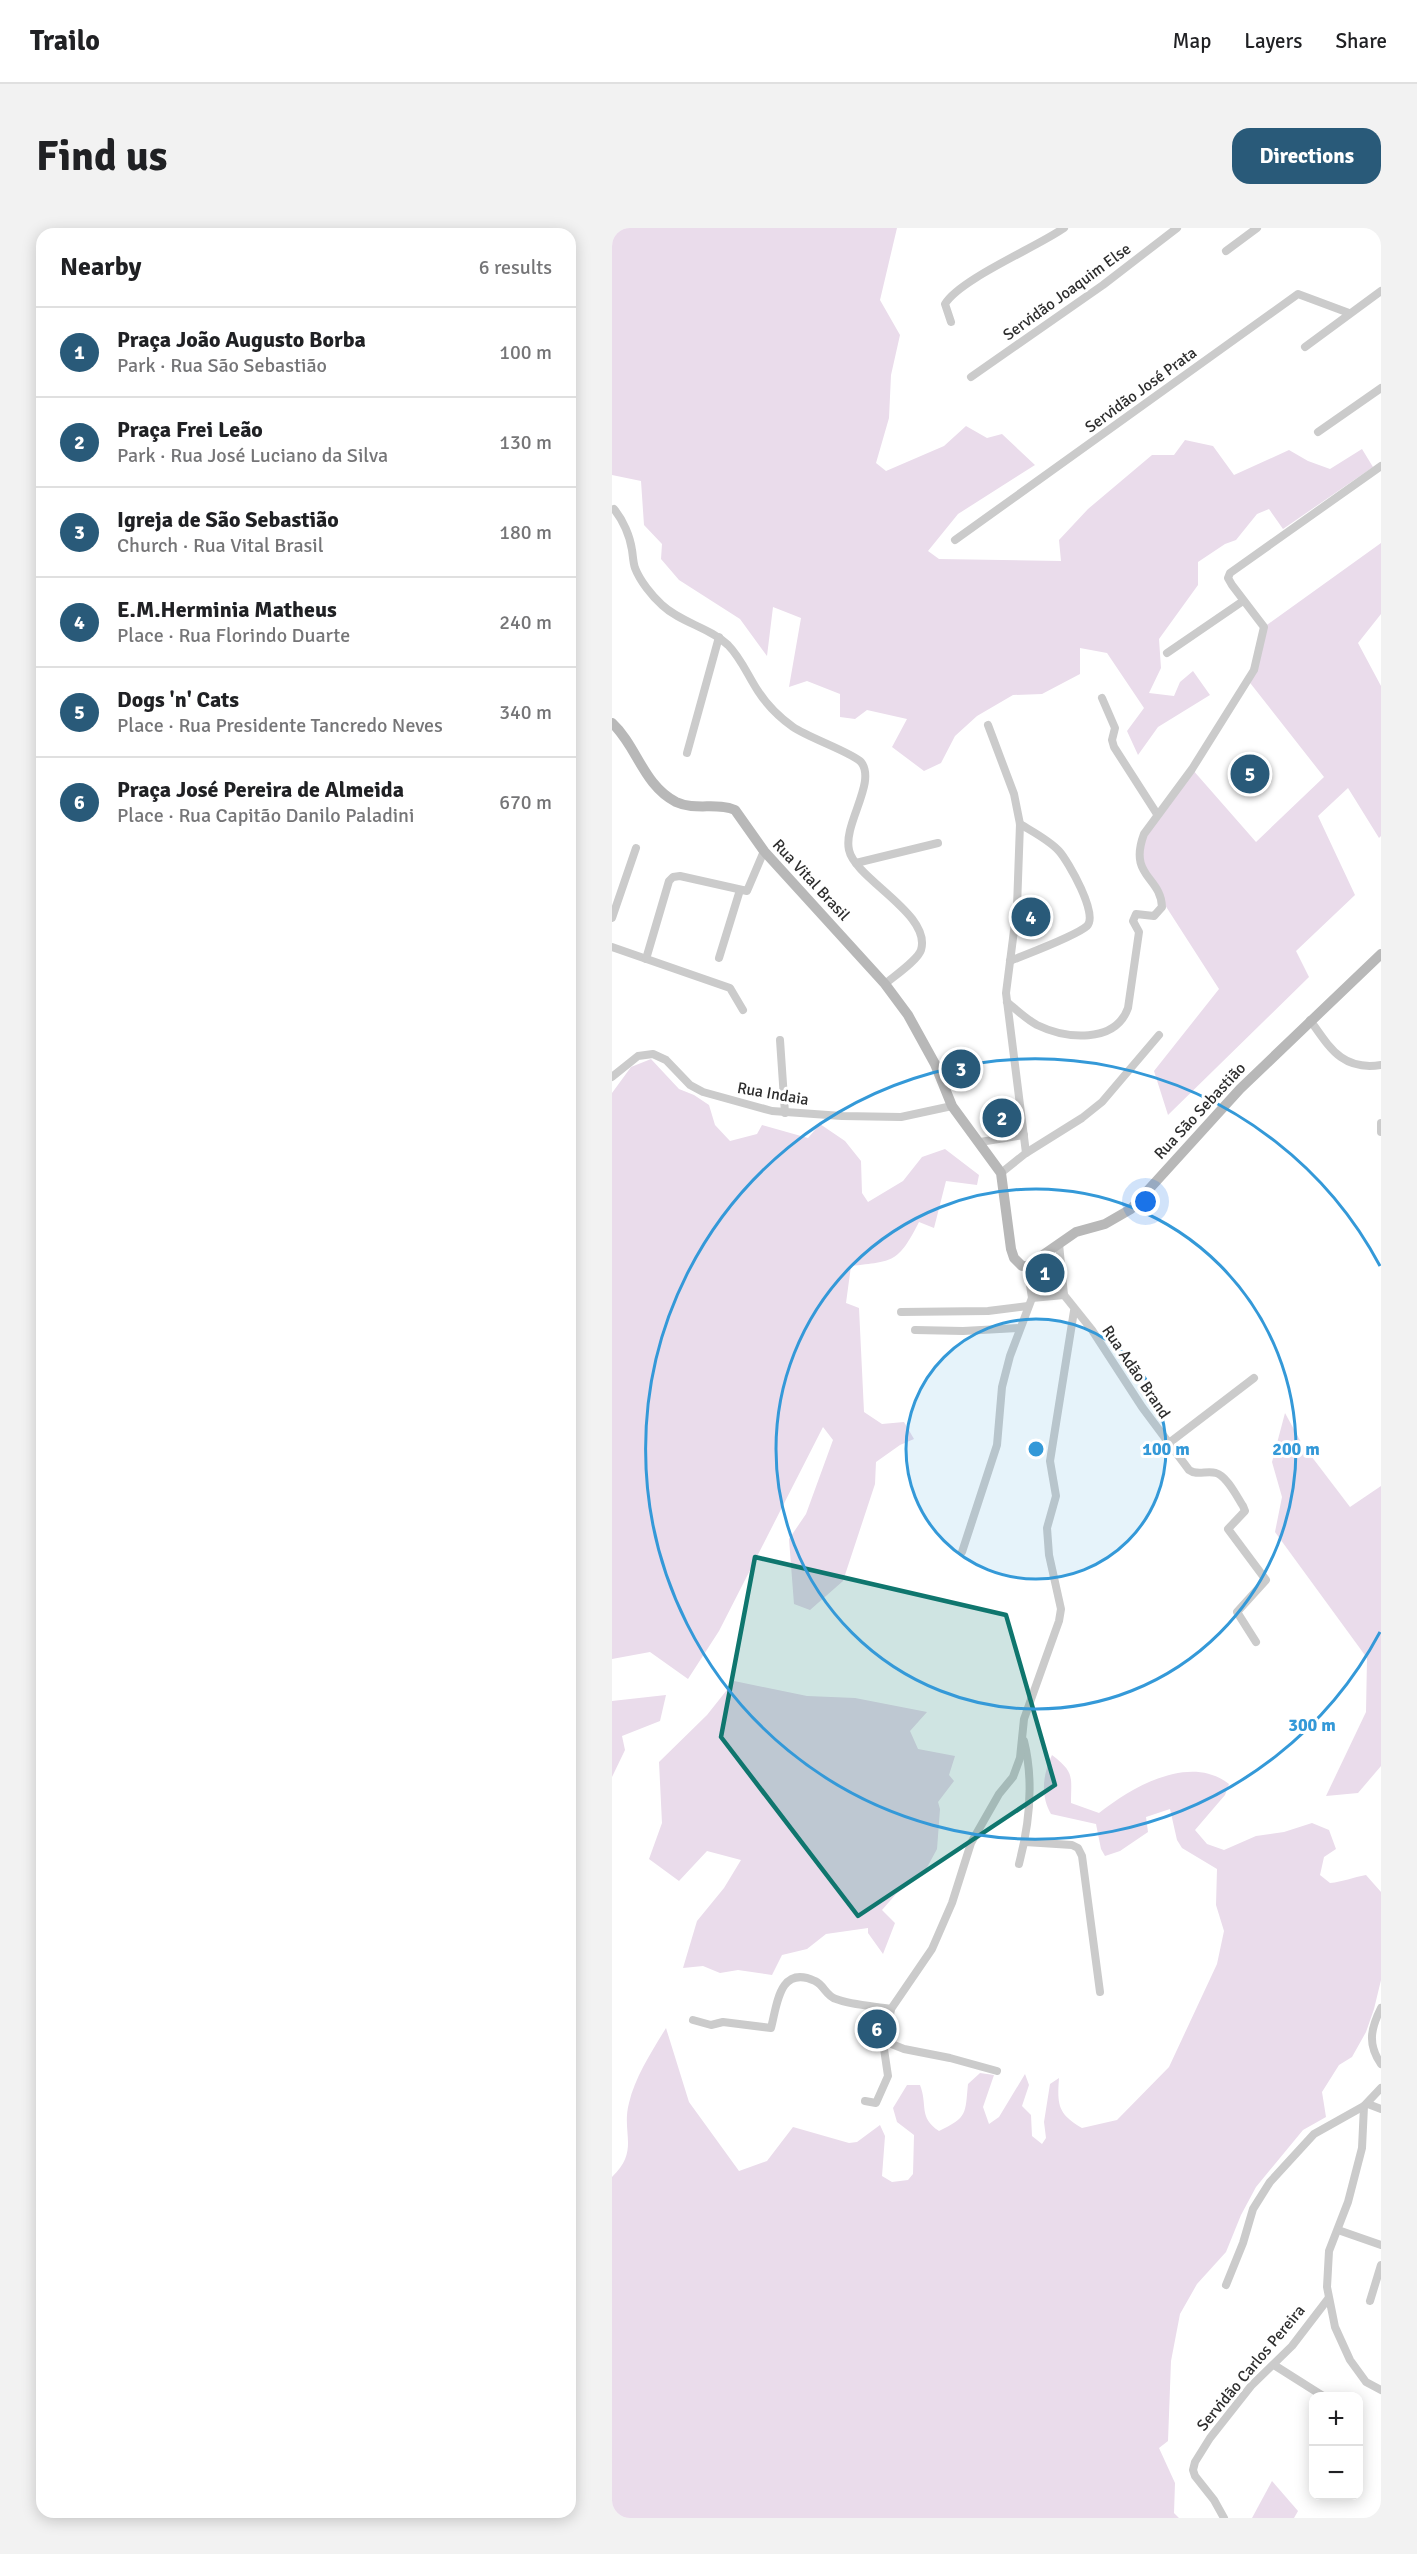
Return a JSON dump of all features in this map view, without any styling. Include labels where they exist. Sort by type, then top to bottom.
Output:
[{"type":"street","points":[[951,321],[945,304],[950,297],[988,271],[1064,228]]},
{"type":"street","name":"Servidão Joaquim Else","points":[[971,377],[1103,285],[1177,228]]},
{"type":"street","points":[[1226,251],[1257,228]]},
{"type":"street","points":[[1305,347],[1381,291]]},
{"type":"street","name":"Servidão José Prata","points":[[955,540],[1298,294],[1349,314]]},
{"type":"street","points":[[1318,432],[1381,388]]},
{"type":"street","points":[[1007,1002],[1036,1024],[1079,1036],[1094,1035],[1109,1030],[1124,1019],[1128,1008],[1139,932],[1133,921],[1136,914],[1154,916],[1162,907],[1162,898],[1141,866],[1138,857],[1144,834],[1192,769],[1254,670],[1264,627],[1228,578],[1232,570],[1381,466]]},
{"type":"street","points":[[614,509],[631,542],[636,570],[654,597],[671,612],[719,637],[730,647],[772,710],[794,728],[862,763],[865,781],[852,819],[848,842],[851,857],[908,914],[915,924],[922,944],[918,956],[885,984]]},
{"type":"street","points":[[1167,652],[1243,601]]},
{"type":"street","points":[[687,753],[719,637]]},
{"type":"street","points":[[1102,698],[1115,728],[1112,740],[1114,747],[1157,814]]},
{"type":"street","name":"Rua Vital Brasil","points":[[612,723],[622,734],[648,776],[665,794],[677,802],[704,808],[729,807],[735,810],[764,851],[885,984],[918,1032],[935,1064],[952,1106],[1001,1173]]},
{"type":"street","points":[[988,725],[1014,794],[1020,824],[1017,907],[1007,983],[1007,1002],[1026,1153]]},
{"type":"street","points":[[1011,961],[1075,932],[1088,925],[1091,919],[1086,899],[1061,852],[1020,824]]},
{"type":"street","points":[[856,863],[938,843]]},
{"type":"street","points":[[612,918],[636,848]]},
{"type":"street","points":[[719,958],[744,890],[764,851]]},
{"type":"street","points":[[646,959],[669,881],[673,877],[680,876],[744,890]]},
{"type":"street","points":[[612,947],[730,988],[743,1010]]},
{"type":"street","name":"Rua São Sebastião","points":[[1027,1266],[1076,1232],[1105,1224],[1131,1209],[1239,1089],[1381,954]]},
{"type":"street","points":[[1310,1020],[1343,1061],[1366,1066],[1381,1065]]},
{"type":"street","points":[[962,1552],[997,1445],[1002,1387],[1019,1328],[1032,1298],[1027,1266],[1019,1264],[1011,1249],[1001,1173],[1026,1153],[1082,1118],[1102,1102],[1159,1035]]},
{"type":"street","points":[[780,1040],[785,1113]]},
{"type":"street","name":"Rua Indaia","points":[[612,1077],[638,1056],[653,1054],[666,1060],[690,1085],[703,1092],[737,1103],[785,1113],[901,1117],[952,1106]]},
{"type":"street","points":[[1381,1123],[1381,1132]]},
{"type":"street","points":[[980,1142],[1024,1135]]},
{"type":"street","points":[[1032,1298],[1064,1295],[1059,1245]]},
{"type":"street","name":"Rua Adão Brand","points":[[1064,1295],[1074,1311],[1092,1329],[1168,1443],[1192,1473],[1214,1472],[1222,1475],[1243,1506],[1245,1511],[1242,1516],[1228,1529],[1265,1577],[1265,1583],[1237,1612],[1256,1642]]},
{"type":"street","points":[[901,1312],[988,1311],[1028,1306]]},
{"type":"street","points":[[865,2101],[876,2103],[888,2076],[884,2041],[891,2009],[932,1949],[952,1903],[971,1843],[999,1794],[1013,1776],[1020,1758],[1024,1719],[1059,1621],[1060,1609],[1049,1555],[1047,1528],[1056,1496],[1050,1461],[1074,1311]]},
{"type":"street","points":[[915,1330],[963,1331],[1019,1328]]},
{"type":"street","points":[[1168,1443],[1254,1378]]},
{"type":"street","points":[[1019,1864],[1025,1842],[1029,1785],[1022,1734]]},
{"type":"street","points":[[1025,1842],[1072,1845],[1078,1848],[1082,1856],[1100,1992]]},
{"type":"street","points":[[693,2020],[711,2025],[723,2022],[769,2029],[780,1991],[785,1984],[796,1978],[815,1981],[834,1999],[891,2009]]},
{"type":"street","points":[[1381,2007],[1371,2037],[1372,2048],[1381,2064]]},
{"type":"street","points":[[884,2041],[904,2049],[950,2058],[997,2071]]},
{"type":"street","points":[[1226,2285],[1243,2243],[1253,2209],[1270,2182],[1314,2134],[1366,2105],[1381,2088]]},
{"type":"street","points":[[1366,2105],[1381,2109]]},
{"type":"street","points":[[1366,2105],[1362,2148],[1338,2230],[1329,2251],[1328,2298],[1335,2327],[1350,2360],[1366,2382],[1381,2390]]},
{"type":"street","points":[[1338,2230],[1381,2245]]},
{"type":"street","points":[[1370,2301],[1381,2265]]},
{"type":"street","name":"Servidão Carlos Pereira","points":[[1224,2518],[1214,2500],[1195,2476],[1193,2466],[1210,2438],[1251,2386],[1292,2346],[1328,2298]]},
{"type":"street","points":[[1274,2365],[1315,2392]]},
{"type":"highlighted area","points":[[755,1557],[1006,1615],[1055,1785],[858,1916],[721,1737]]},
{"type":"shaded area","points":[[612,228],[897,228],[880,300],[900,335],[891,375],[889,418],[876,463],[886,471],[944,446],[966,426],[987,438],[1002,434],[1035,465],[958,514],[928,551],[939,559],[1061,561],[1059,540],[1088,509],[1152,455],[1174,455],[1185,440],[1213,446],[1234,475],[1289,450],[1308,461],[1330,469],[1362,449],[1373,467],[1283,529],[1269,509],[1257,514],[1236,540],[1225,544],[1198,562],[1198,585],[1159,639],[1161,668],[1149,693],[1174,696],[1180,682],[1193,671],[1210,695],[1158,727],[1138,755],[1127,731],[1144,708],[1107,653],[1080,648],[1080,674],[1042,694],[1013,695],[977,716],[955,736],[941,763],[924,771],[892,747],[907,719],[867,710],[855,719],[840,717],[840,694],[807,681],[789,687],[801,618],[773,607],[767,656],[740,619],[679,580],[661,559],[662,544],[644,525],[641,481],[612,475]]},
{"type":"shaded area","points":[[1381,543],[1381,614],[1358,643],[1381,686],[1381,836],[1379,838],[1348,788],[1318,816],[1355,895],[1296,951],[1309,977],[1168,1115],[1154,1071],[1219,989],[1147,877],[1139,846],[1192,769],[1256,842],[1324,777],[1247,679],[1264,627]]},
{"type":"shaded area","points":[[651,1059],[679,1089],[709,1105],[715,1125],[730,1141],[757,1134],[762,1125],[808,1138],[820,1124],[845,1141],[861,1161],[862,1193],[868,1202],[903,1181],[922,1157],[945,1149],[979,1175],[977,1185],[946,1181],[934,1228],[919,1222],[906,1245],[893,1258],[877,1263],[851,1266],[846,1303],[859,1308],[864,1412],[882,1424],[904,1422],[914,1439],[900,1445],[876,1462],[875,1484],[843,1581],[810,1610],[794,1604],[789,1539],[806,1514],[833,1440],[823,1427],[719,1631],[688,1679],[650,1652],[612,1659],[612,1093],[631,1067]]},
{"type":"shaded area","points":[[1016,1103],[1016,1119],[1009,1134],[994,1131],[989,1123],[986,1107]]},
{"type":"shaded area","points":[[1055,1256],[1058,1259],[1058,1284],[1055,1287],[1036,1291],[1032,1275],[1034,1269]]},
{"type":"shaded area","points":[[1285,1413],[1302,1444],[1350,1507],[1381,1486],[1381,1766],[1358,1793],[1326,1796],[1366,1712],[1367,1658],[1275,1532],[1282,1497],[1272,1462]]},
{"type":"shaded area","points":[[734,1681],[807,1696],[855,1698],[927,1712],[910,1731],[918,1749],[955,1756],[949,1775],[954,1781],[938,1802],[940,1809],[937,1849],[924,1873],[896,1894],[882,1910],[895,1923],[883,1954],[868,1933],[868,1928],[826,1934],[807,1949],[782,1955],[772,1975],[738,1970],[720,1973],[703,1966],[683,1968],[697,1921],[724,1888],[741,1860],[707,1851],[679,1881],[649,1859],[662,1823],[659,1762],[707,1715]]},
{"type":"shaded area","points":[[666,1695],[660,1721],[622,1736],[625,1750],[612,1777],[612,1701]]},
{"type":"shaded area","points":[[1052,1755],[1065,1766],[1070,1776],[1071,1803],[1099,1813],[1128,1793],[1162,1777],[1197,1772],[1214,1775],[1229,1784],[1225,1795],[1195,1830],[1207,1844],[1224,1850],[1256,1836],[1284,1832],[1312,1823],[1329,1830],[1336,1849],[1324,1857],[1320,1875],[1330,1883],[1366,1875],[1381,1892],[1381,1980],[1374,2009],[1366,2032],[1352,2057],[1339,2065],[1322,2092],[1326,2117],[1303,2130],[1256,2187],[1241,2215],[1226,2252],[1197,2284],[1180,2314],[1171,2361],[1168,2441],[1159,2448],[1175,2483],[1174,2513],[1179,2518],[612,2518],[612,2177],[628,2150],[627,2114],[635,2084],[644,2064],[666,2028],[689,2102],[739,2171],[767,2161],[793,2127],[849,2143],[857,2142],[880,2125],[885,2136],[882,2176],[892,2182],[908,2180],[913,2174],[914,2135],[897,2122],[893,2108],[907,2085],[920,2085],[928,2121],[939,2131],[955,2122],[963,2114],[968,2084],[980,2073],[994,2075],[983,2107],[989,2124],[999,2117],[1025,2074],[1029,2085],[1022,2106],[1031,2115],[1032,2136],[1042,2144],[1046,2138],[1044,2122],[1050,2084],[1059,2078],[1058,2095],[1061,2108],[1068,2118],[1082,2128],[1117,2120],[1169,2067],[1217,1964],[1224,1931],[1216,1905],[1217,1869],[1182,1848],[1177,1840],[1170,1809],[1146,1817],[1148,1832],[1120,1851],[1105,1856],[1101,1849],[1096,1824],[1051,1814],[1045,1799],[1044,1784]]},
{"type":"shaded area","points":[[1272,2481],[1298,2511],[1294,2518],[1252,2518]]},
{"type":"place","name":"Dogs 'n' Cats","points":[[1250,774]]},
{"type":"place","name":"E.M.Herminia Matheus","points":[[1031,917]]},
{"type":"place","name":"Igreja de São Sebastião","points":[[961,1069]]},
{"type":"place","name":"Praça Frei Leão","points":[[1002,1118]]},
{"type":"place","name":"Praça João Augusto Borba","points":[[1045,1273]]},
{"type":"place","name":"Praça José Pereira de Almeida","points":[[877,2029]]}]
